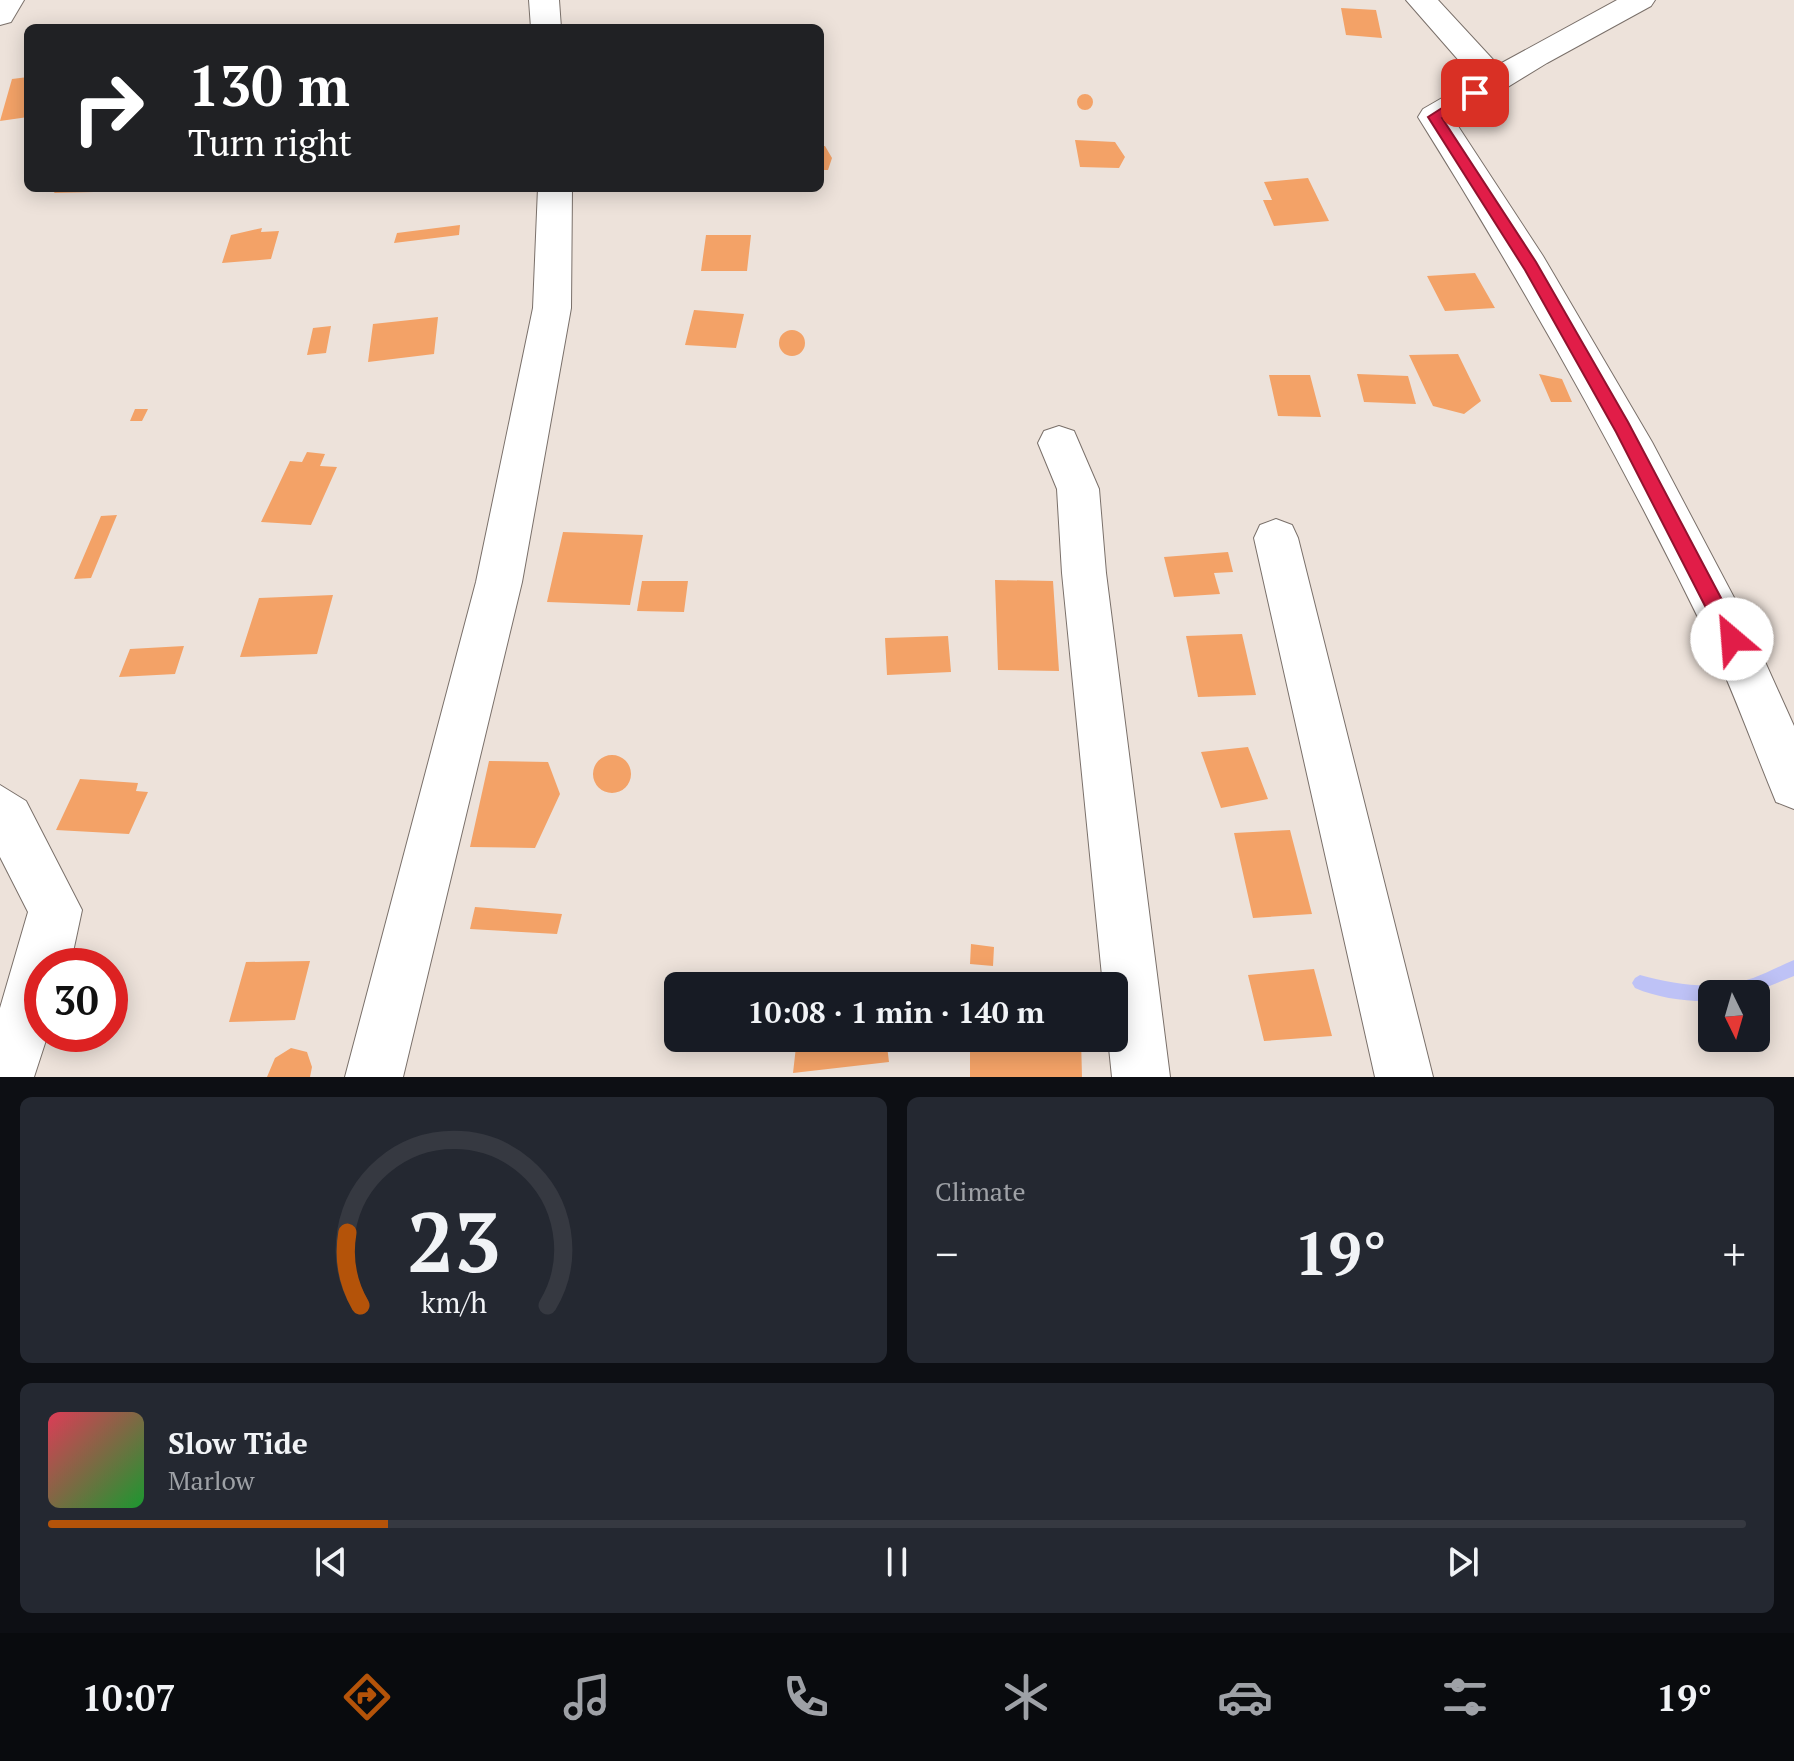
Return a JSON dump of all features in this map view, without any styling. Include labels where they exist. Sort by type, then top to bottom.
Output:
[{"type":"street","points":[[0,16],[9,0]]},
{"type":"street","points":[[544,0],[546,24]]},
{"type":"street","points":[[1421,0],[1495,81]]},
{"type":"street","points":[[1640,0],[1435,117],[1530,266],[1637,454],[1732,639],[1794,784]]},
{"type":"street","points":[[374,1077],[499,582],[552,308],[555,192]]},
{"type":"street","points":[[1059,443],[1078,489],[1084,573],[1141,1077]]},
{"type":"street","points":[[1276,538],[1404,1077]]},
{"type":"street","points":[[0,811],[8,819],[55,910],[46,948]]},
{"type":"street","points":[[5,1077],[24,1020]]},
{"type":"building","points":[[1341,8],[1376,10],[1382,38],[1346,35]]},
{"type":"building","points":[[24,78],[24,118],[0,121],[12,79]]},
{"type":"building","points":[[1082,94],[1088,94],[1093,102],[1091,108],[1082,110],[1077,105],[1077,99]]},
{"type":"building","points":[[1075,140],[1115,142],[1125,157],[1119,168],[1080,167]]},
{"type":"building","points":[[824,146],[832,158],[828,170],[824,170]]},
{"type":"building","points":[[1308,178],[1329,221],[1274,226],[1263,200],[1272,200],[1264,182]]},
{"type":"building","points":[[460,225],[459,235],[394,243],[397,233]]},
{"type":"building","points":[[262,228],[261,232],[279,231],[271,259],[222,263],[231,235]]},
{"type":"building","points":[[706,235],[751,235],[747,271],[701,271]]},
{"type":"building","points":[[1475,273],[1495,308],[1445,311],[1427,276]]},
{"type":"building","points":[[694,310],[744,314],[736,348],[685,345]]},
{"type":"building","points":[[438,317],[434,354],[368,362],[373,324]]},
{"type":"building","points":[[331,326],[326,353],[307,355],[313,328]]},
{"type":"building","points":[[792,330],[801,334],[805,343],[801,352],[792,356],[783,352],[779,343],[783,334]]},
{"type":"building","points":[[1458,354],[1481,401],[1464,414],[1433,406],[1409,355]]},
{"type":"building","points":[[1357,374],[1408,376],[1416,404],[1364,402]]},
{"type":"building","points":[[1539,374],[1562,379],[1572,402],[1551,402]]},
{"type":"building","points":[[1269,375],[1310,375],[1321,417],[1278,416]]},
{"type":"building","points":[[135,409],[148,409],[142,421],[130,421]]},
{"type":"building","points":[[307,452],[325,454],[320,466],[337,467],[311,525],[261,522],[290,461],[302,462]]},
{"type":"building","points":[[117,515],[91,578],[74,579],[101,516]]},
{"type":"building","points":[[563,532],[643,535],[630,605],[547,602]]},
{"type":"building","points":[[1228,552],[1233,572],[1214,573],[1220,594],[1174,597],[1164,557]]},
{"type":"building","points":[[995,580],[1053,581],[1059,671],[998,670]]},
{"type":"building","points":[[642,581],[688,581],[684,612],[637,611]]},
{"type":"building","points":[[333,595],[317,654],[240,657],[259,598]]},
{"type":"building","points":[[1242,634],[1256,695],[1198,697],[1186,636]]},
{"type":"building","points":[[948,636],[951,672],[887,675],[885,638]]},
{"type":"building","points":[[184,646],[175,674],[119,677],[130,649]]},
{"type":"building","points":[[1248,747],[1268,799],[1221,808],[1201,752]]},
{"type":"building","points":[[612,755],[625,761],[631,774],[625,787],[612,793],[599,787],[593,774],[599,761]]},
{"type":"building","points":[[489,761],[548,762],[560,794],[535,848],[470,847]]},
{"type":"building","points":[[80,779],[138,783],[136,791],[148,792],[129,834],[56,830]]},
{"type":"building","points":[[1290,830],[1312,914],[1253,918],[1234,833]]},
{"type":"building","points":[[475,907],[562,914],[557,934],[470,929]]},
{"type":"building","points":[[971,944],[994,947],[993,966],[970,964]]},
{"type":"building","points":[[310,961],[295,1020],[229,1022],[246,962]]},
{"type":"building","points":[[1314,969],[1332,1036],[1264,1041],[1248,975]]},
{"type":"building","points":[[291,1048],[307,1052],[312,1067],[310,1077],[267,1077],[275,1058]]},
{"type":"building","points":[[795,1052],[888,1052],[889,1062],[793,1073]]},
{"type":"building","points":[[970,1052],[1081,1052],[1082,1077],[970,1077]]},
{"type":"waterway","points":[[1640,983],[1683,992],[1718,993],[1753,985],[1794,968]]},
{"type":"route","points":[[1475,93],[1435,117],[1530,266],[1622,427],[1732,639]]}]
